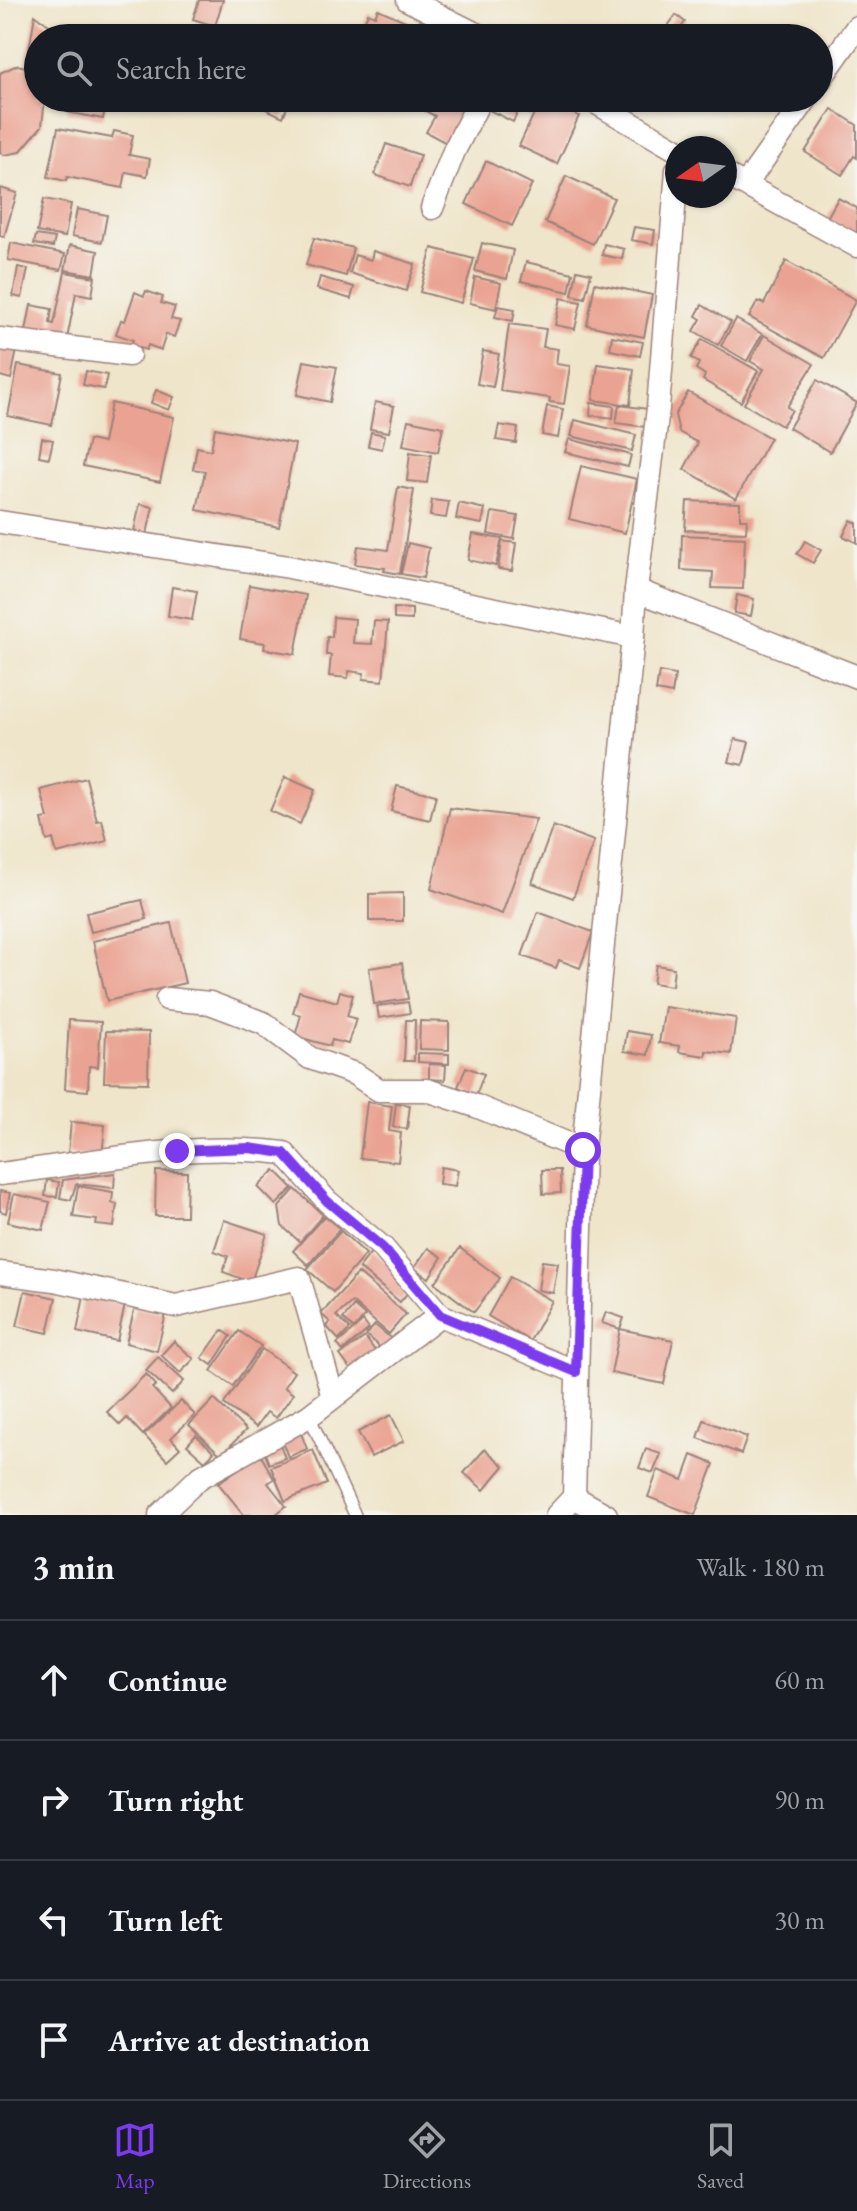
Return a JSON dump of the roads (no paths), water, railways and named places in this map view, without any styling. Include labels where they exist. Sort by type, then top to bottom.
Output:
[{"type":"street","points":[[408,0],[456,24]]},
{"type":"street","points":[[833,61],[857,27]]},
{"type":"street","points":[[432,208],[454,151],[474,112]]},
{"type":"street","points":[[612,112],[665,143]]},
{"type":"street","points":[[746,184],[797,112]]},
{"type":"street","points":[[737,180],[857,246]]},
{"type":"street","points":[[557,1515],[574,1497],[583,1150],[636,590],[658,408],[674,208]]},
{"type":"street","points":[[0,339],[129,355]]},
{"type":"street","points":[[0,522],[289,567],[633,637]]},
{"type":"street","points":[[636,590],[857,677]]},
{"type":"street","points":[[167,999],[210,1003],[263,1023],[310,1058],[355,1074],[379,1090],[427,1090],[476,1106],[583,1150]]},
{"type":"street","points":[[0,1174],[177,1151],[249,1148],[284,1153],[327,1201],[383,1248],[440,1315],[576,1372]]},
{"type":"street","points":[[0,1273],[54,1280],[176,1306],[299,1278],[333,1397]]},
{"type":"street","points":[[160,1515],[199,1478],[309,1416],[440,1315]]},
{"type":"street","points":[[574,1497],[606,1515]]},
{"type":"lane","points":[[309,1416],[355,1515]]}]
